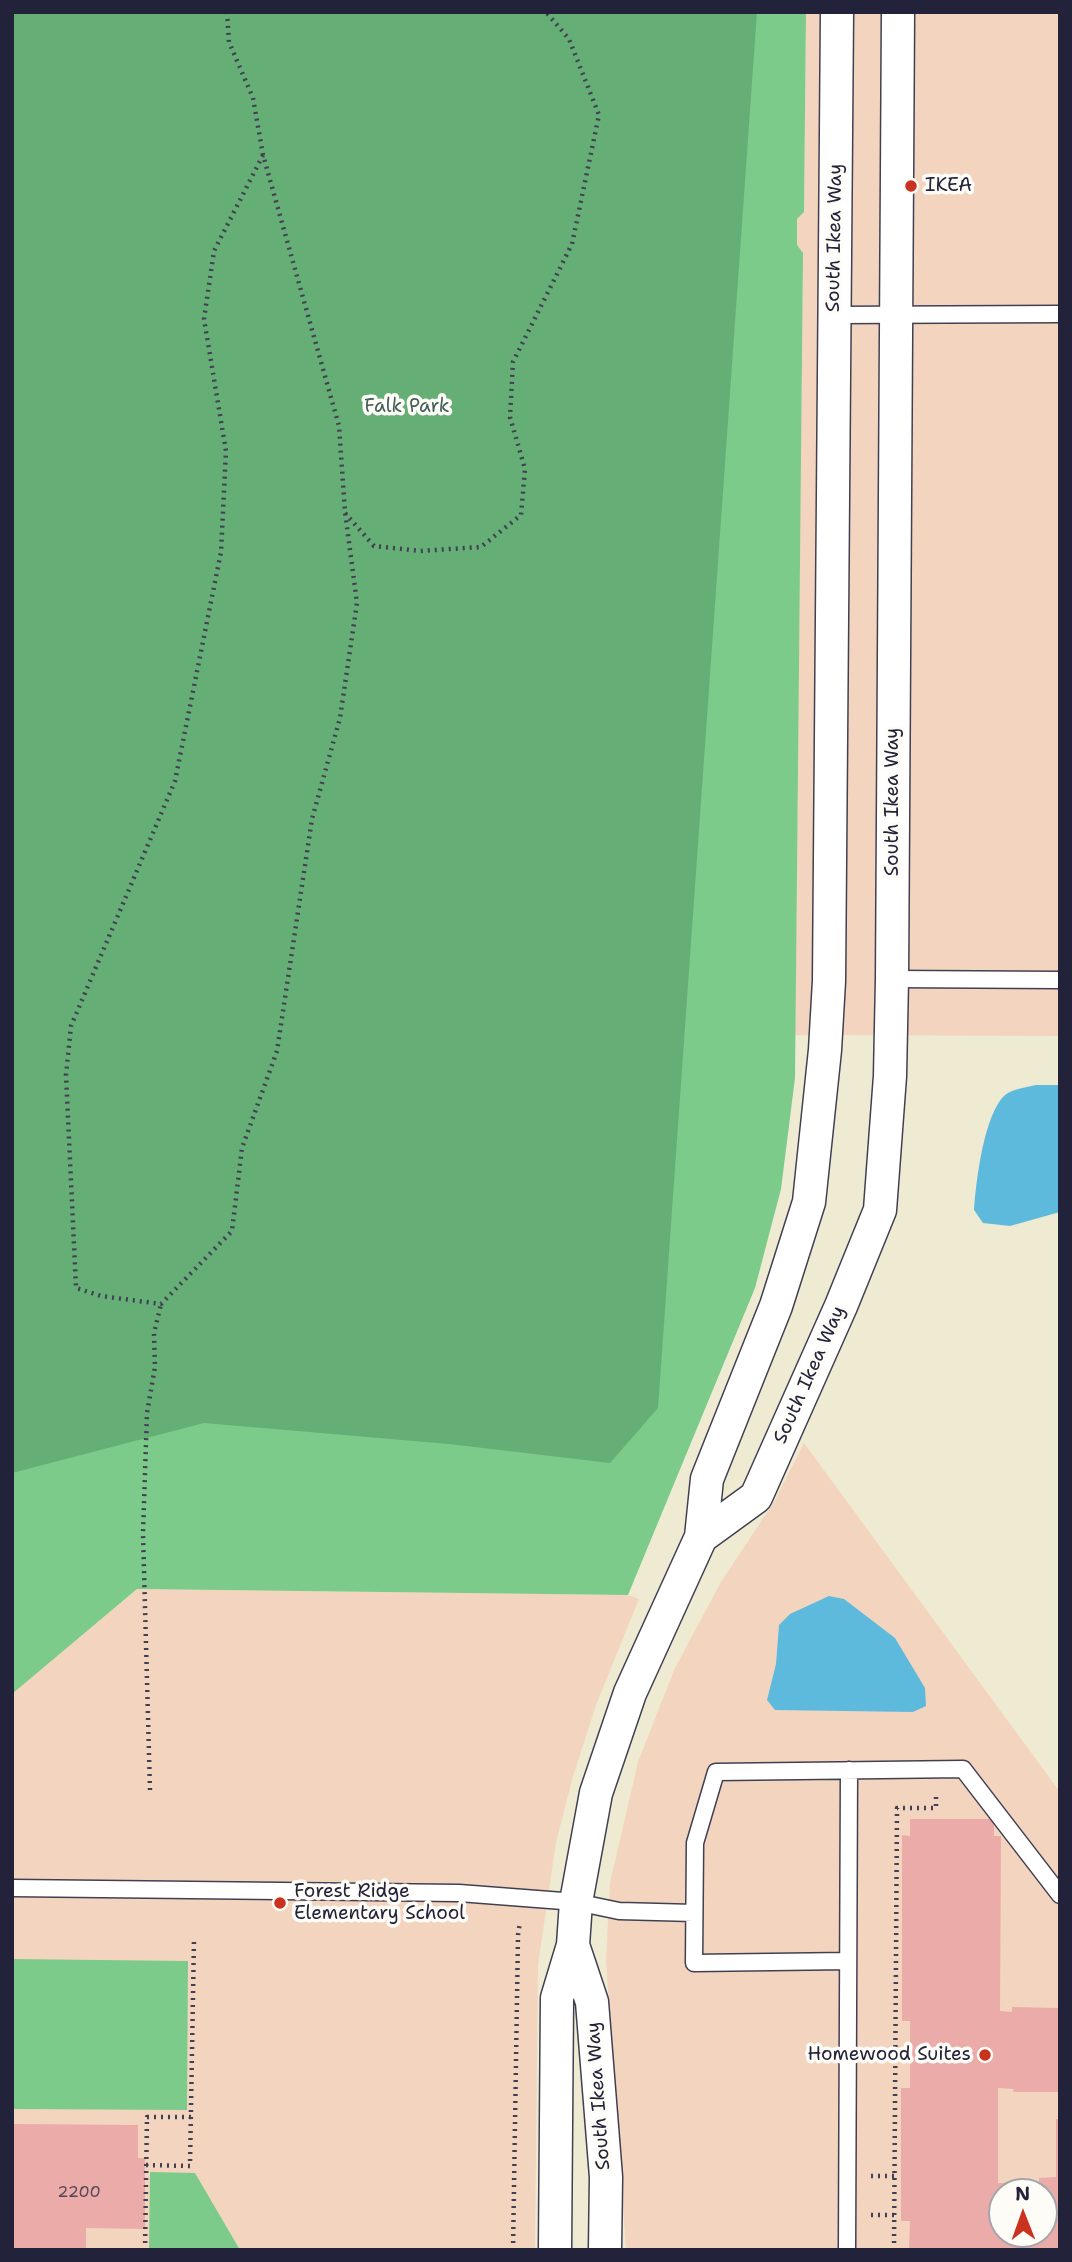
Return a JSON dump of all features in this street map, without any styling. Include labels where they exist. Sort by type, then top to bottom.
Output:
[{"type":"street","name":"South Ikea Way","points":[[555,2250],[557,1998],[573,1945],[576,1902],[596,1793],[630,1693],[701,1537],[707,1479],[776,1306],[809,1202],[830,981],[837,12]]},
{"type":"street","name":"South Ikea Way","points":[[701,1537],[756,1497],[841,1306],[880,1210],[890,1076],[892,979],[898,12]]},
{"type":"street","name":"South Ikea Way","points":[[573,1945],[592,2002],[606,2177],[605,2250]]},
{"type":"lane","points":[[834,315],[1060,314]]},
{"type":"lane","points":[[892,979],[1060,980]]},
{"type":"lane","points":[[848,1961],[694,1963],[695,1843],[716,1772],[963,1769],[1060,1895]]},
{"type":"lane","points":[[847,2250],[849,1770]]},
{"type":"lane","points":[[12,1888],[459,1893],[576,1902],[619,1911],[694,1913]]},
{"type":"path","points":[[150,1790],[143,1534],[147,1413],[155,1367],[154,1333],[161,1304],[232,1231],[242,1148],[277,1051],[312,819],[340,718],[357,603],[345,512],[339,426],[263,155],[253,99],[229,42],[227,12]]},
{"type":"path","points":[[345,512],[374,546],[420,551],[481,547],[521,515],[525,468],[510,417],[513,362],[572,244],[599,115],[569,38],[546,12]]},
{"type":"path","points":[[161,1304],[101,1296],[76,1287],[66,1075],[71,1026],[175,781],[221,552],[226,451],[204,319],[214,251],[263,155]]},
{"type":"path","points":[[894,2250],[897,1808],[936,1808],[936,1770]]},
{"type":"path","points":[[513,2250],[518,1935],[525,1897]]},
{"type":"path","points":[[146,2165],[190,2166],[194,1939]]},
{"type":"path","points":[[145,2250],[147,2117],[191,2117]]},
{"type":"shaded area","points":[[806,12],[1060,12],[1060,1036],[795,1035],[803,253],[797,246],[797,219],[804,212]]},
{"type":"shaded area","points":[[804,1443],[1060,1792],[1060,2250],[626,2250],[606,1961],[610,1883],[638,1762],[675,1668],[721,1582],[774,1502]]},
{"type":"shaded area","name":"Forest Ridge Elementary School","points":[[137,1589],[628,1595],[639,1599],[596,1705],[556,1842],[538,1965],[535,2250],[12,2250],[12,1694]]},
{"type":"green space","name":"Falk Park","points":[[12,12],[806,12],[804,212],[797,219],[797,245],[803,253],[795,1078],[781,1189],[755,1288],[628,1595],[137,1589],[12,1694]]},
{"type":"green space","name":"Falk Park","points":[[12,12],[757,12],[658,1408],[610,1463],[449,1444],[204,1423],[12,1473]]},
{"type":"green space","points":[[12,1959],[188,1961],[187,2110],[12,2109]]},
{"type":"green space","points":[[150,2172],[195,2173],[240,2250],[149,2250]]},
{"type":"water","points":[[1036,1085],[1060,1085],[1060,1212],[1010,1226],[983,1223],[974,1210],[986,1132],[998,1104],[1005,1095]]},
{"type":"water","points":[[829,1596],[844,1599],[895,1638],[925,1688],[926,1706],[913,1712],[775,1710],[767,1700],[776,1664],[779,1625],[790,1614]]},
{"type":"building","name":"Homewood Suites","points":[[910,1819],[994,1819],[994,1836],[1001,1836],[1000,2011],[1012,2012],[1012,2007],[1060,2008],[1060,2092],[1013,2092],[1014,2089],[998,2088],[998,2178],[988,2178],[988,2248],[1058,2248],[1058,2178],[1039,2178],[1056,2177],[1056,2119],[1060,2119],[1060,2250],[909,2250],[910,2221],[901,2221],[901,2088],[910,2088],[910,2021],[902,2021],[902,1835],[910,1836]]},
{"type":"building","points":[[12,2124],[138,2125],[138,2158],[145,2158],[145,2229],[86,2228],[86,2250],[12,2250]]},
{"type":"place","name":"IKEA","points":[[911,186]]},
{"type":"place","name":"Forest Ridge Elementary School","points":[[280,1903]]},
{"type":"place","name":"Homewood Suites","points":[[985,2055]]}]
